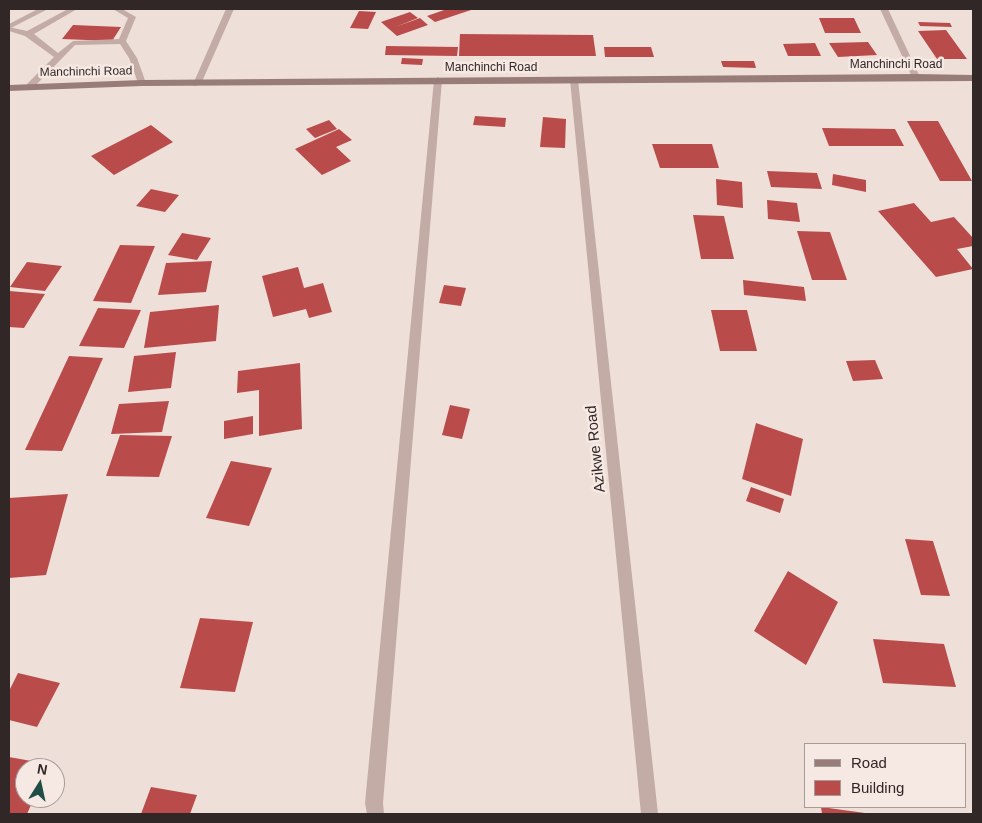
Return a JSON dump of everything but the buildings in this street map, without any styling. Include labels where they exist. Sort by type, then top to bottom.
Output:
[{"type":"main road","name":"Manchinchi Road","points":[[9,88],[142,83],[973,78]]},
{"type":"street","points":[[9,28],[44,9]]},
{"type":"street","points":[[28,34],[73,9]]},
{"type":"street","points":[[117,9],[132,17],[122,42]]},
{"type":"street","points":[[197,84],[230,9]]},
{"type":"street","points":[[884,9],[916,77]]},
{"type":"street","points":[[9,28],[28,34],[60,58]]},
{"type":"street","points":[[30,86],[72,44],[122,42]]},
{"type":"street","points":[[122,42],[133,58],[142,83]]},
{"type":"street","points":[[375,814],[374,803],[438,80]]},
{"type":"street","name":"Azikwe Road","points":[[574,80],[650,814]]}]
